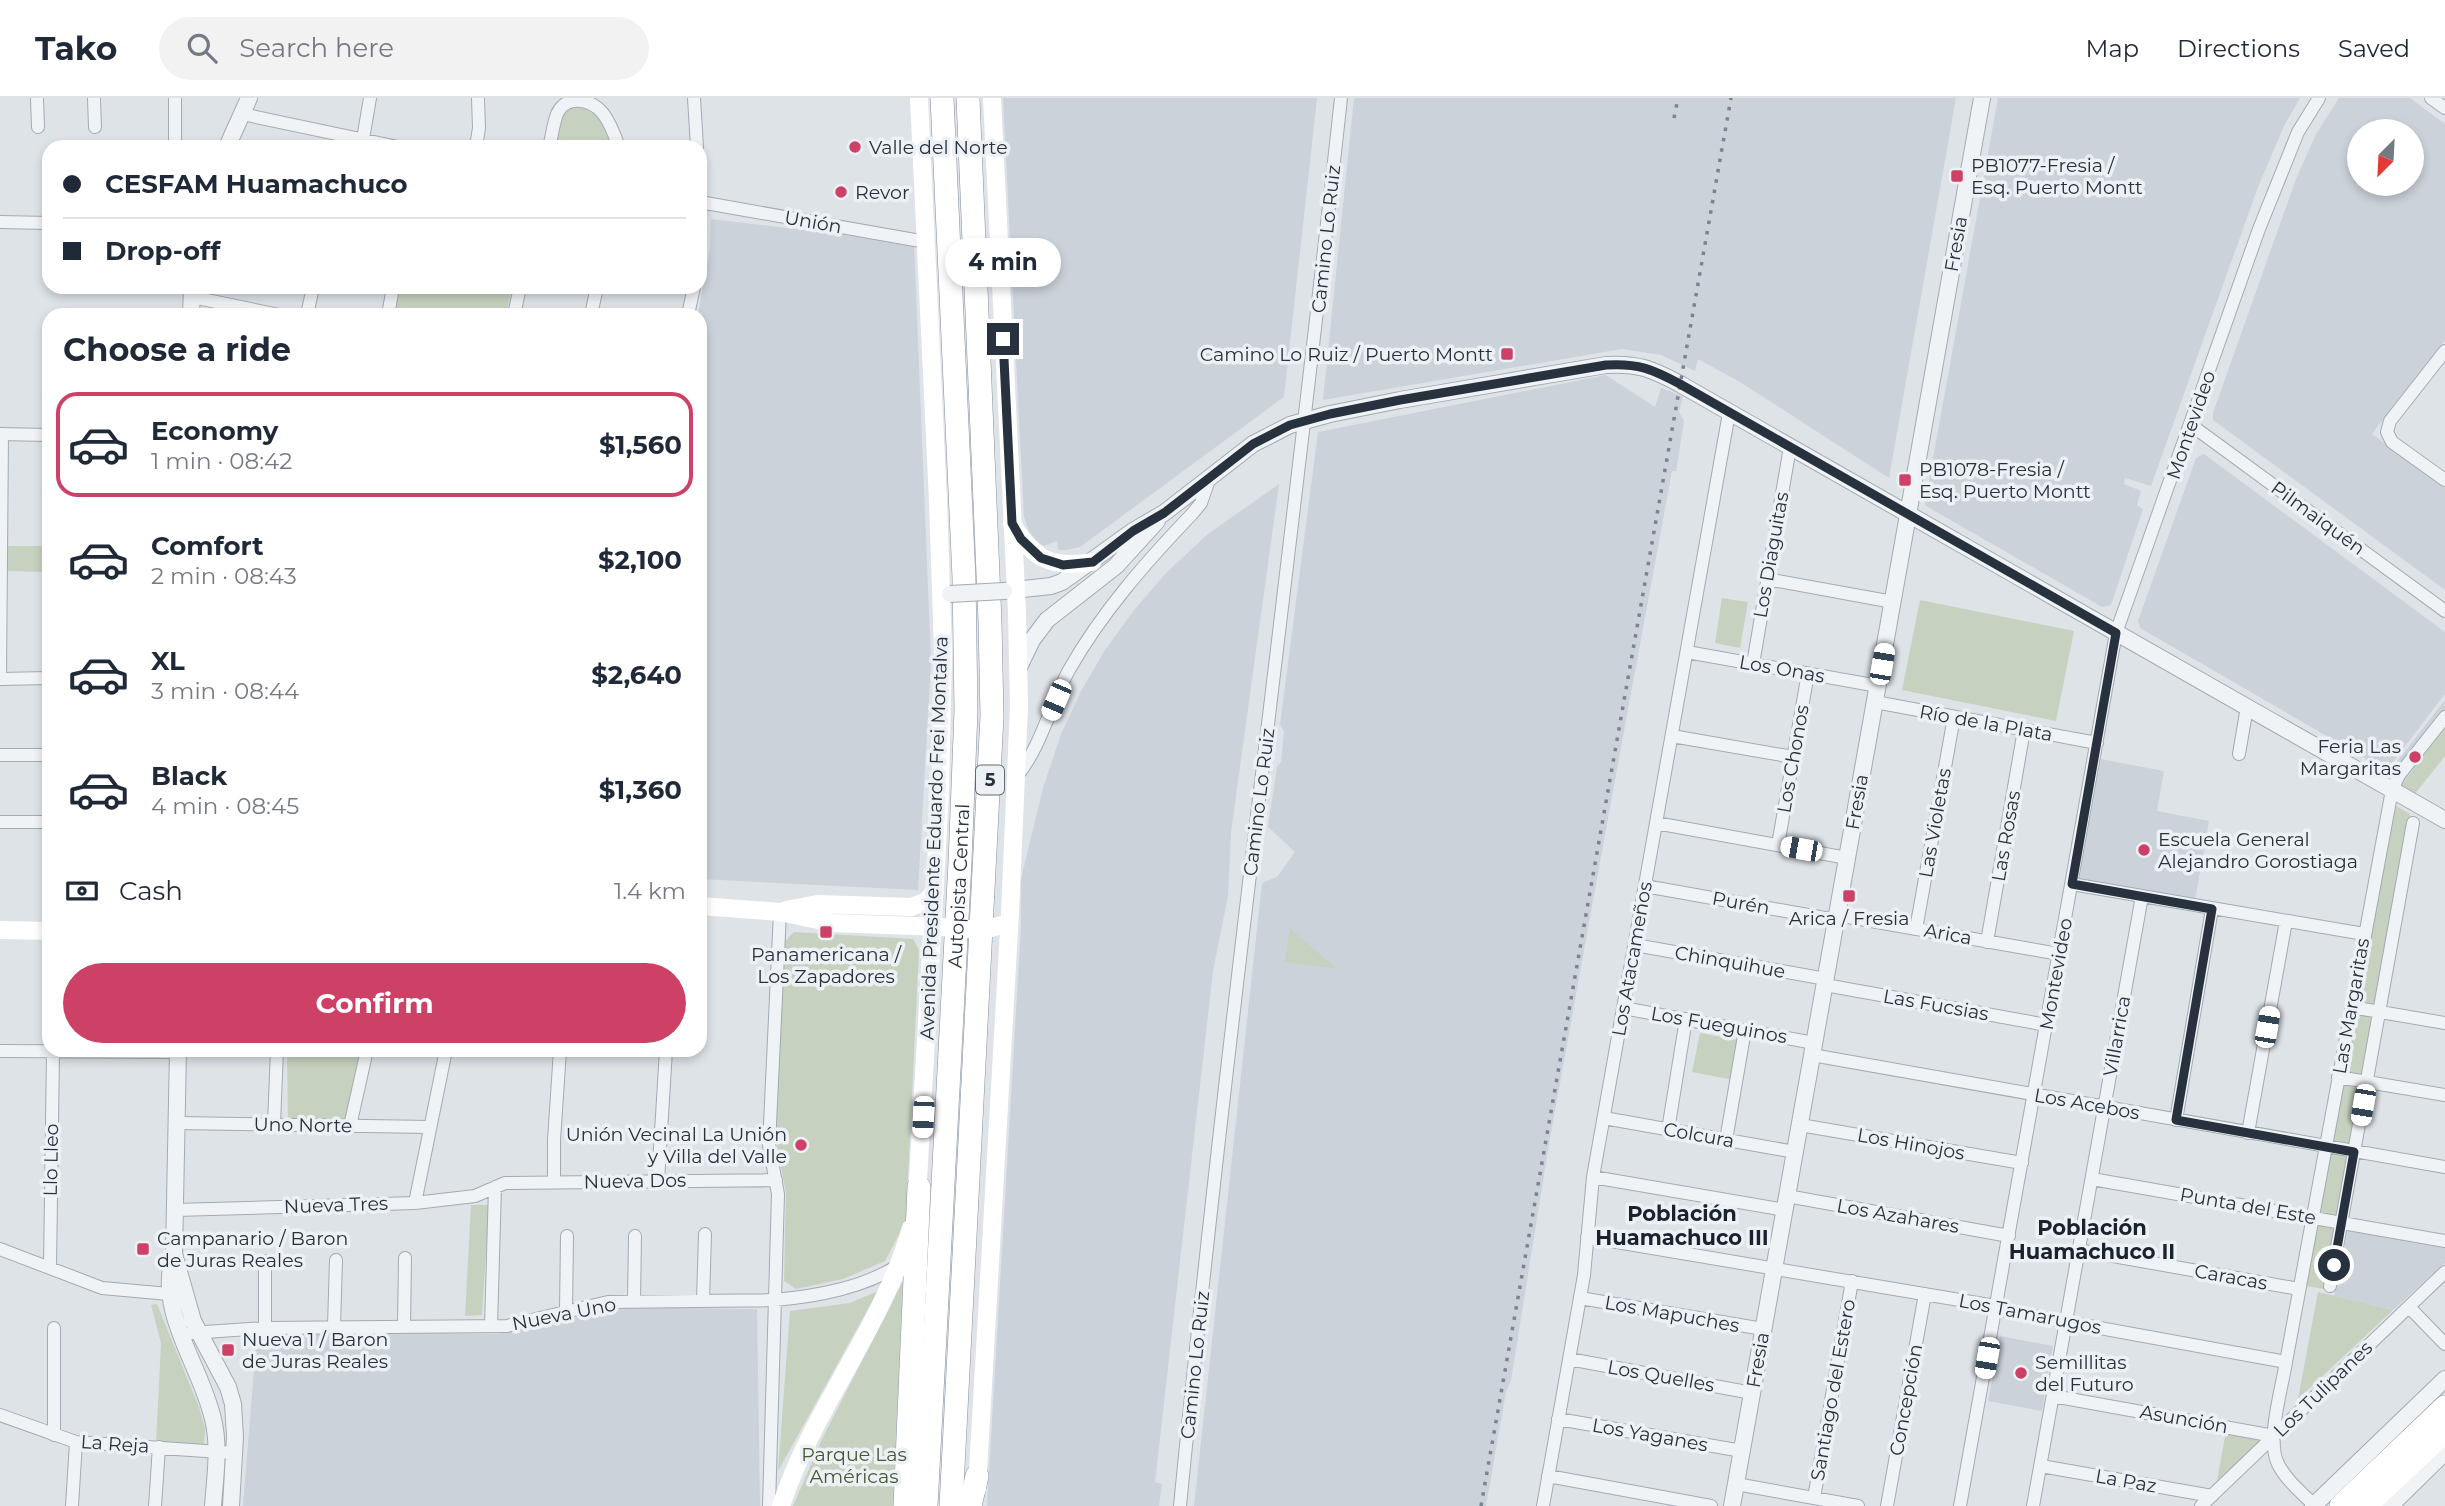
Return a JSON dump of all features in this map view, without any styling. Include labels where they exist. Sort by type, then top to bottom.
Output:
[{"type":"highway","name":"Autopista Central","points":[[926,1506],[966,710],[964,578],[943,98]]},
{"type":"highway","name":"Autopista Central","points":[[951,1506],[992,706],[968,98]]},
{"type":"highway","points":[[905,1506],[919,1187]]},
{"type":"highway","points":[[2341,1506],[2445,1407]]},
{"type":"highway","points":[[2365,1506],[2445,1431]]},
{"type":"highway","points":[[970,1506],[977,1476]]},
{"type":"main road","name":"Avenida Presidente Eduardo Frei Montalva","points":[[781,1506],[802,1450],[875,1318],[899,1265],[912,1224],[919,1187],[937,927],[935,892],[946,594],[919,98]]},
{"type":"main road","points":[[976,1506],[1006,919],[1017,776],[1019,667],[1010,590],[1012,523],[992,98]]},
{"type":"main road","points":[[1012,523],[1021,539],[1041,558],[1063,565],[1093,562]]},
{"type":"main road","points":[[780,912],[817,904],[911,907],[925,902],[935,892]]},
{"type":"main road","points":[[707,907],[780,912],[832,923],[985,930],[1006,919]]},
{"type":"main road","points":[[0,930],[42,930]]},
{"type":"street","points":[[37,98],[38,127]]},
{"type":"street","points":[[94,98],[95,127]]},
{"type":"street","points":[[175,98],[176,140]]},
{"type":"street","points":[[230,140],[249,98]]},
{"type":"street","points":[[363,139],[370,98]]},
{"type":"street","points":[[477,140],[478,98]]},
{"type":"street","points":[[694,98],[697,140]]},
{"type":"street","name":"Camino Lo Ruiz","points":[[1180,1506],[1341,98]]},
{"type":"street","name":"Fresia","points":[[1732,1506],[1982,98]]},
{"type":"street","name":"Montevideo","points":[[1960,1506],[2116,633],[2285,161],[2319,98]]},
{"type":"street","points":[[2431,98],[2445,108]]},
{"type":"street","points":[[551,140],[556,115],[561,107],[568,101],[582,99],[598,105],[617,140]]},
{"type":"street","points":[[242,114],[337,140]]},
{"type":"street","points":[[352,140],[367,140]]},
{"type":"street","name":"Unión","points":[[707,201],[926,242]]},
{"type":"street","points":[[0,222],[42,222]]},
{"type":"street","points":[[200,294],[253,308]]},
{"type":"street","points":[[2445,351],[2388,424],[2387,432],[2392,442],[2445,480]]},
{"type":"street","points":[[946,594],[1051,586],[1062,582],[1133,531],[1164,513],[1266,436],[1306,419],[1400,400],[1606,365],[1627,364],[1654,370],[2445,821]]},
{"type":"street","name":"Los Atacameños","points":[[1543,1506],[1580,1298],[1593,1177],[1729,413]]},
{"type":"street","name":"Pilmaiquén","points":[[2191,425],[2445,611]]},
{"type":"street","points":[[42,435],[1,434],[0,680],[42,678]]},
{"type":"street","name":"Los Diaguitas","points":[[1753,664],[1790,447]]},
{"type":"street","points":[[1017,776],[1037,745],[1066,677],[1089,635],[1132,578],[1201,503],[1210,477]]},
{"type":"street","points":[[1019,667],[1032,640],[1047,620],[1116,566],[1164,513]]},
{"type":"street","points":[[1767,579],[1893,602]]},
{"type":"street","name":"Los Onas","points":[[1687,652],[1878,685]]},
{"type":"street","name":"Los Chonos","points":[[1778,845],[1808,673]]},
{"type":"street","name":"Río de la Plata","points":[[1875,702],[2097,743]]},
{"type":"street","points":[[2239,754],[2247,707]]},
{"type":"street","name":"Las Violetas","points":[[1916,929],[1954,717]]},
{"type":"street","name":"Las Margaritas","points":[[2314,1506],[2278,1466],[2274,1454],[2274,1436],[2286,1362],[2392,790],[2399,775],[2445,717]]},
{"type":"street","name":"Las Rosas","points":[[1987,942],[2024,730]]},
{"type":"street","points":[[1672,736],[1793,757]]},
{"type":"street","points":[[0,755],[42,755]]},
{"type":"street","points":[[0,822],[42,822]]},
{"type":"street","points":[[1656,823],[1847,858]]},
{"type":"street","name":"Las Margaritas","points":[[2330,1286],[2413,823]]},
{"type":"street","points":[[2072,884],[2364,934]]},
{"type":"street","name":"Purén","points":[[1645,886],[1837,917]]},
{"type":"street","name":"Villarrica","points":[[2034,1506],[2142,896]]},
{"type":"street","points":[[2176,1120],[2212,909]]},
{"type":"street","points":[[769,1506],[776,1180],[769,1146],[780,912]]},
{"type":"street","name":"Arica","points":[[1837,917],[2059,954]]},
{"type":"street","points":[[2248,1133],[2286,921]]},
{"type":"street","name":"Chinquihue","points":[[1634,945],[1825,982]]},
{"type":"street","name":"Las Fucsias","points":[[1825,982],[2047,1025]]},
{"type":"street","points":[[2351,1007],[2445,1023]]},
{"type":"street","name":"Los Fueguinos","points":[[1623,1008],[1745,1030],[1813,1049]]},
{"type":"street","points":[[1668,1130],[1686,1020]]},
{"type":"street","points":[[1726,1140],[1745,1030]]},
{"type":"street","name":"Los Acebos","points":[[1813,1049],[2034,1095],[2445,1167]]},
{"type":"street","points":[[0,1051],[42,1051]]},
{"type":"street","name":"Llo Lleo","points":[[50,1268],[53,1057]]},
{"type":"street","points":[[178,1057],[174,1254],[168,1275],[169,1294],[180,1334],[211,1410],[217,1451],[213,1506]]},
{"type":"street","points":[[274,1125],[276,1057]]},
{"type":"street","points":[[350,1126],[365,1057]]},
{"type":"street","points":[[415,1203],[445,1057]]},
{"type":"street","points":[[554,1182],[559,1057]]},
{"type":"street","points":[[658,1181],[666,1057]]},
{"type":"street","points":[[2338,1077],[2445,1095]]},
{"type":"street","name":"Colcura","points":[[1604,1118],[1795,1152]]},
{"type":"street","name":"Uno Norte","points":[[177,1123],[430,1127]]},
{"type":"street","name":"Los Hinojos","points":[[1800,1125],[2022,1163]]},
{"type":"street","name":"Los Azahares","points":[[1593,1177],[2009,1236]]},
{"type":"street","name":"Punta del Este","points":[[2092,1179],[2445,1241]]},
{"type":"street","name":"Nueva Dos","points":[[495,1187],[505,1183],[776,1180]]},
{"type":"street","points":[[491,1326],[495,1187]]},
{"type":"street","name":"Nueva Tres","points":[[175,1210],[415,1203],[475,1196],[495,1187]]},
{"type":"street","points":[[704,1301],[705,1234]]},
{"type":"street","points":[[566,1312],[567,1236]]},
{"type":"street","points":[[634,1301],[635,1236]]},
{"type":"street","name":"Los Tamarugos","points":[[1587,1237],[1989,1305],[1996,1309],[2286,1362]]},
{"type":"street","points":[[0,1249],[102,1288],[169,1294]]},
{"type":"street","name":"Caracas","points":[[2079,1250],[2299,1289]]},
{"type":"street","points":[[174,1254],[188,1308],[198,1333],[228,1387],[233,1404],[231,1506]]},
{"type":"street","points":[[404,1326],[405,1258]]},
{"type":"street","points":[[334,1326],[336,1260]]},
{"type":"street","points":[[265,1261],[265,1328]]},
{"type":"street","name":"Nueva Uno","points":[[180,1334],[334,1326],[508,1326],[608,1302],[796,1298],[861,1284],[899,1265]]},
{"type":"street","name":"Los Tulipanes","points":[[2201,1506],[2445,1272]]},
{"type":"street","name":"Santiago del Estero","points":[[1814,1498],[1852,1281]]},
{"type":"street","name":"Concepción","points":[[1887,1506],[1925,1294]]},
{"type":"street","name":"Los Mapuches","points":[[1580,1298],[1763,1329]]},
{"type":"street","points":[[2409,1307],[2445,1344]]},
{"type":"street","points":[[54,1328],[54,1435]]},
{"type":"street","name":"Los Quelles","points":[[1569,1359],[1752,1393]]},
{"type":"street","points":[[2314,1506],[2445,1379]]},
{"type":"street","name":"Asunción","points":[[2053,1396],[2274,1436]]},
{"type":"street","name":"La Reja","points":[[0,1415],[76,1442],[234,1452]]},
{"type":"street","name":"Los Yaganes","points":[[1558,1419],[1742,1451]]},
{"type":"street","points":[[72,1506],[76,1442]]},
{"type":"street","points":[[155,1506],[159,1447]]},
{"type":"street","points":[[2390,1506],[2445,1452]]},
{"type":"street","name":"La Paz","points":[[2040,1466],[2212,1496]]},
{"type":"street","points":[[1548,1476],[1712,1506]]},
{"type":"street","points":[[1736,1485],[1858,1506]]},
{"type":"shaded area","points":[[1003,98],[1317,98],[1284,397],[1080,547],[1066,550],[1058,550],[1057,541],[1044,546],[1038,542],[1029,531],[1024,517]]},
{"type":"shaded area","points":[[1354,98],[1956,98],[1889,478],[1740,382],[1698,359],[1695,371],[1661,355],[1622,349],[1323,400]]},
{"type":"shaded area","points":[[1998,98],[2300,98],[2284,126],[2258,187],[2151,486],[2125,478],[2124,484],[2141,491],[2137,505],[2143,509],[2111,605],[2102,607],[1925,503]]},
{"type":"shaded area","points":[[2339,98],[2410,98],[2445,124],[2445,340],[2372,434],[2445,488],[2445,590],[2213,420],[2213,413],[2296,179],[2316,134]]},
{"type":"shaded area","points":[[711,219],[914,243],[931,662],[918,890],[707,879],[707,308],[699,308],[702,294],[707,294]]},
{"type":"shaded area","points":[[1606,375],[1655,407],[1661,388],[1683,396],[1679,412],[1684,421],[1676,471],[1672,471],[1608,818],[1549,1144],[1511,1380],[1506,1392],[1486,1506],[1194,1506],[1262,883],[1277,877],[1295,852],[1268,827],[1277,767],[1281,762],[1284,731],[1280,725],[1318,432]]},
{"type":"shaded area","points":[[2204,454],[2445,632],[2445,694],[2389,767],[2382,768],[2140,628],[2138,621],[2196,458]]},
{"type":"shaded area","points":[[1279,484],[1231,832],[1228,896],[1213,971],[1155,1482],[1162,1484],[1159,1506],[987,1506],[1021,928],[1021,879],[1043,788],[1061,734],[1081,691],[1105,650],[1134,610],[1166,573],[1208,534]]},
{"type":"shaded area","name":"Feria Las Margaritas","points":[[2445,700],[2445,737],[2406,788],[2385,777]]},
{"type":"shaded area","name":"Escuela General Alejandro Gorostiaga","points":[[2101,759],[2164,771],[2157,811],[2209,821],[2195,900],[2079,879]]},
{"type":"shaded area","points":[[2348,1230],[2445,1248],[2445,1263],[2393,1310],[2334,1296]]},
{"type":"shaded area","points":[[626,1307],[757,1309],[760,1506],[243,1506],[257,1331],[498,1334]]},
{"type":"shaded area","name":"Semillitas del Futuro","points":[[2000,1336],[2053,1346],[2042,1411],[1988,1401]]},
{"type":"green space","points":[[574,107],[595,110],[613,140],[556,140],[562,112]]},
{"type":"green space","points":[[396,294],[510,294],[508,308],[394,308]]},
{"type":"green space","points":[[8,546],[42,546],[42,572],[7,571]]},
{"type":"green space","points":[[1722,598],[1748,602],[1740,648],[1715,643]]},
{"type":"green space","points":[[1920,600],[2074,631],[2056,721],[1902,690]]},
{"type":"green space","points":[[2445,728],[2445,756],[2414,795],[2401,786]]},
{"type":"green space","points":[[2394,805],[2410,814],[2324,1289],[2306,1286]]},
{"type":"green space","points":[[1290,928],[1337,969],[1285,962]]},
{"type":"green space","points":[[794,932],[913,939],[919,950],[906,1221],[885,1261],[843,1279],[796,1289],[784,1281],[786,1193],[775,1137],[785,941]]},
{"type":"green space","points":[[1700,1033],[1742,1041],[1734,1080],[1692,1072]]},
{"type":"green space","points":[[287,1057],[360,1057],[346,1121],[288,1119]]},
{"type":"green space","points":[[471,1205],[489,1205],[482,1315],[465,1316]]},
{"type":"green space","name":"Parque Las Américas","points":[[903,1281],[893,1506],[793,1506],[822,1439]]},
{"type":"green space","points":[[878,1291],[778,1471],[790,1311],[850,1303]]},
{"type":"green space","points":[[2318,1292],[2393,1310],[2298,1399]]},
{"type":"green space","points":[[157,1304],[199,1407],[205,1428],[204,1447],[156,1443],[161,1343],[151,1305]]},
{"type":"green space","points":[[2226,1431],[2268,1438],[2217,1481]]},
{"type":"railway","points":[[1674,118],[1678,98]]},
{"type":"railway","points":[[1481,1506],[1731,98]]},
{"type":"place","name":"Valle del Norte","points":[[855,147]]},
{"type":"place","name":"PB1077-Fresia / Esq. Puerto Montt","points":[[1957,176]]},
{"type":"place","name":"Revor","points":[[841,192]]},
{"type":"place","name":"Camino Lo Ruiz / Puerto Montt","points":[[1507,354]]},
{"type":"place","name":"PB1078-Fresia / Esq. Puerto Montt","points":[[1905,480]]},
{"type":"place","name":"Feria Las Margaritas","points":[[2415,757]]},
{"type":"place","name":"Escuela General Alejandro Gorostiaga","points":[[2144,850]]},
{"type":"place","name":"Arica / Fresia","points":[[1849,896]]},
{"type":"place","name":"Panamericana / Los Zapadores","points":[[826,932]]},
{"type":"place","name":"Unión Vecinal La Unión y Villa del Valle","points":[[801,1145]]},
{"type":"place","name":"Campanario / Baron de Juras Reales","points":[[143,1249]]},
{"type":"place","name":"Nueva 1 / Baron de Juras Reales","points":[[228,1350]]},
{"type":"place","name":"Semillitas del Futuro","points":[[2021,1373]]},
{"type":"district","name":"Población Huamachuco III","points":[[1682,1225]]},
{"type":"district","name":"Población Huamachuco II","points":[[2092,1239]]},
{"type":"route","points":[[1003,339],[1012,523],[1021,539],[1041,558],[1063,565],[1093,562],[1133,531],[1164,513],[1253,444],[1306,419],[1400,400],[1606,365],[1627,364],[1654,370],[1680,384],[2116,633],[2072,884],[2212,909],[2176,1120],[2354,1152],[2334,1265]]}]
